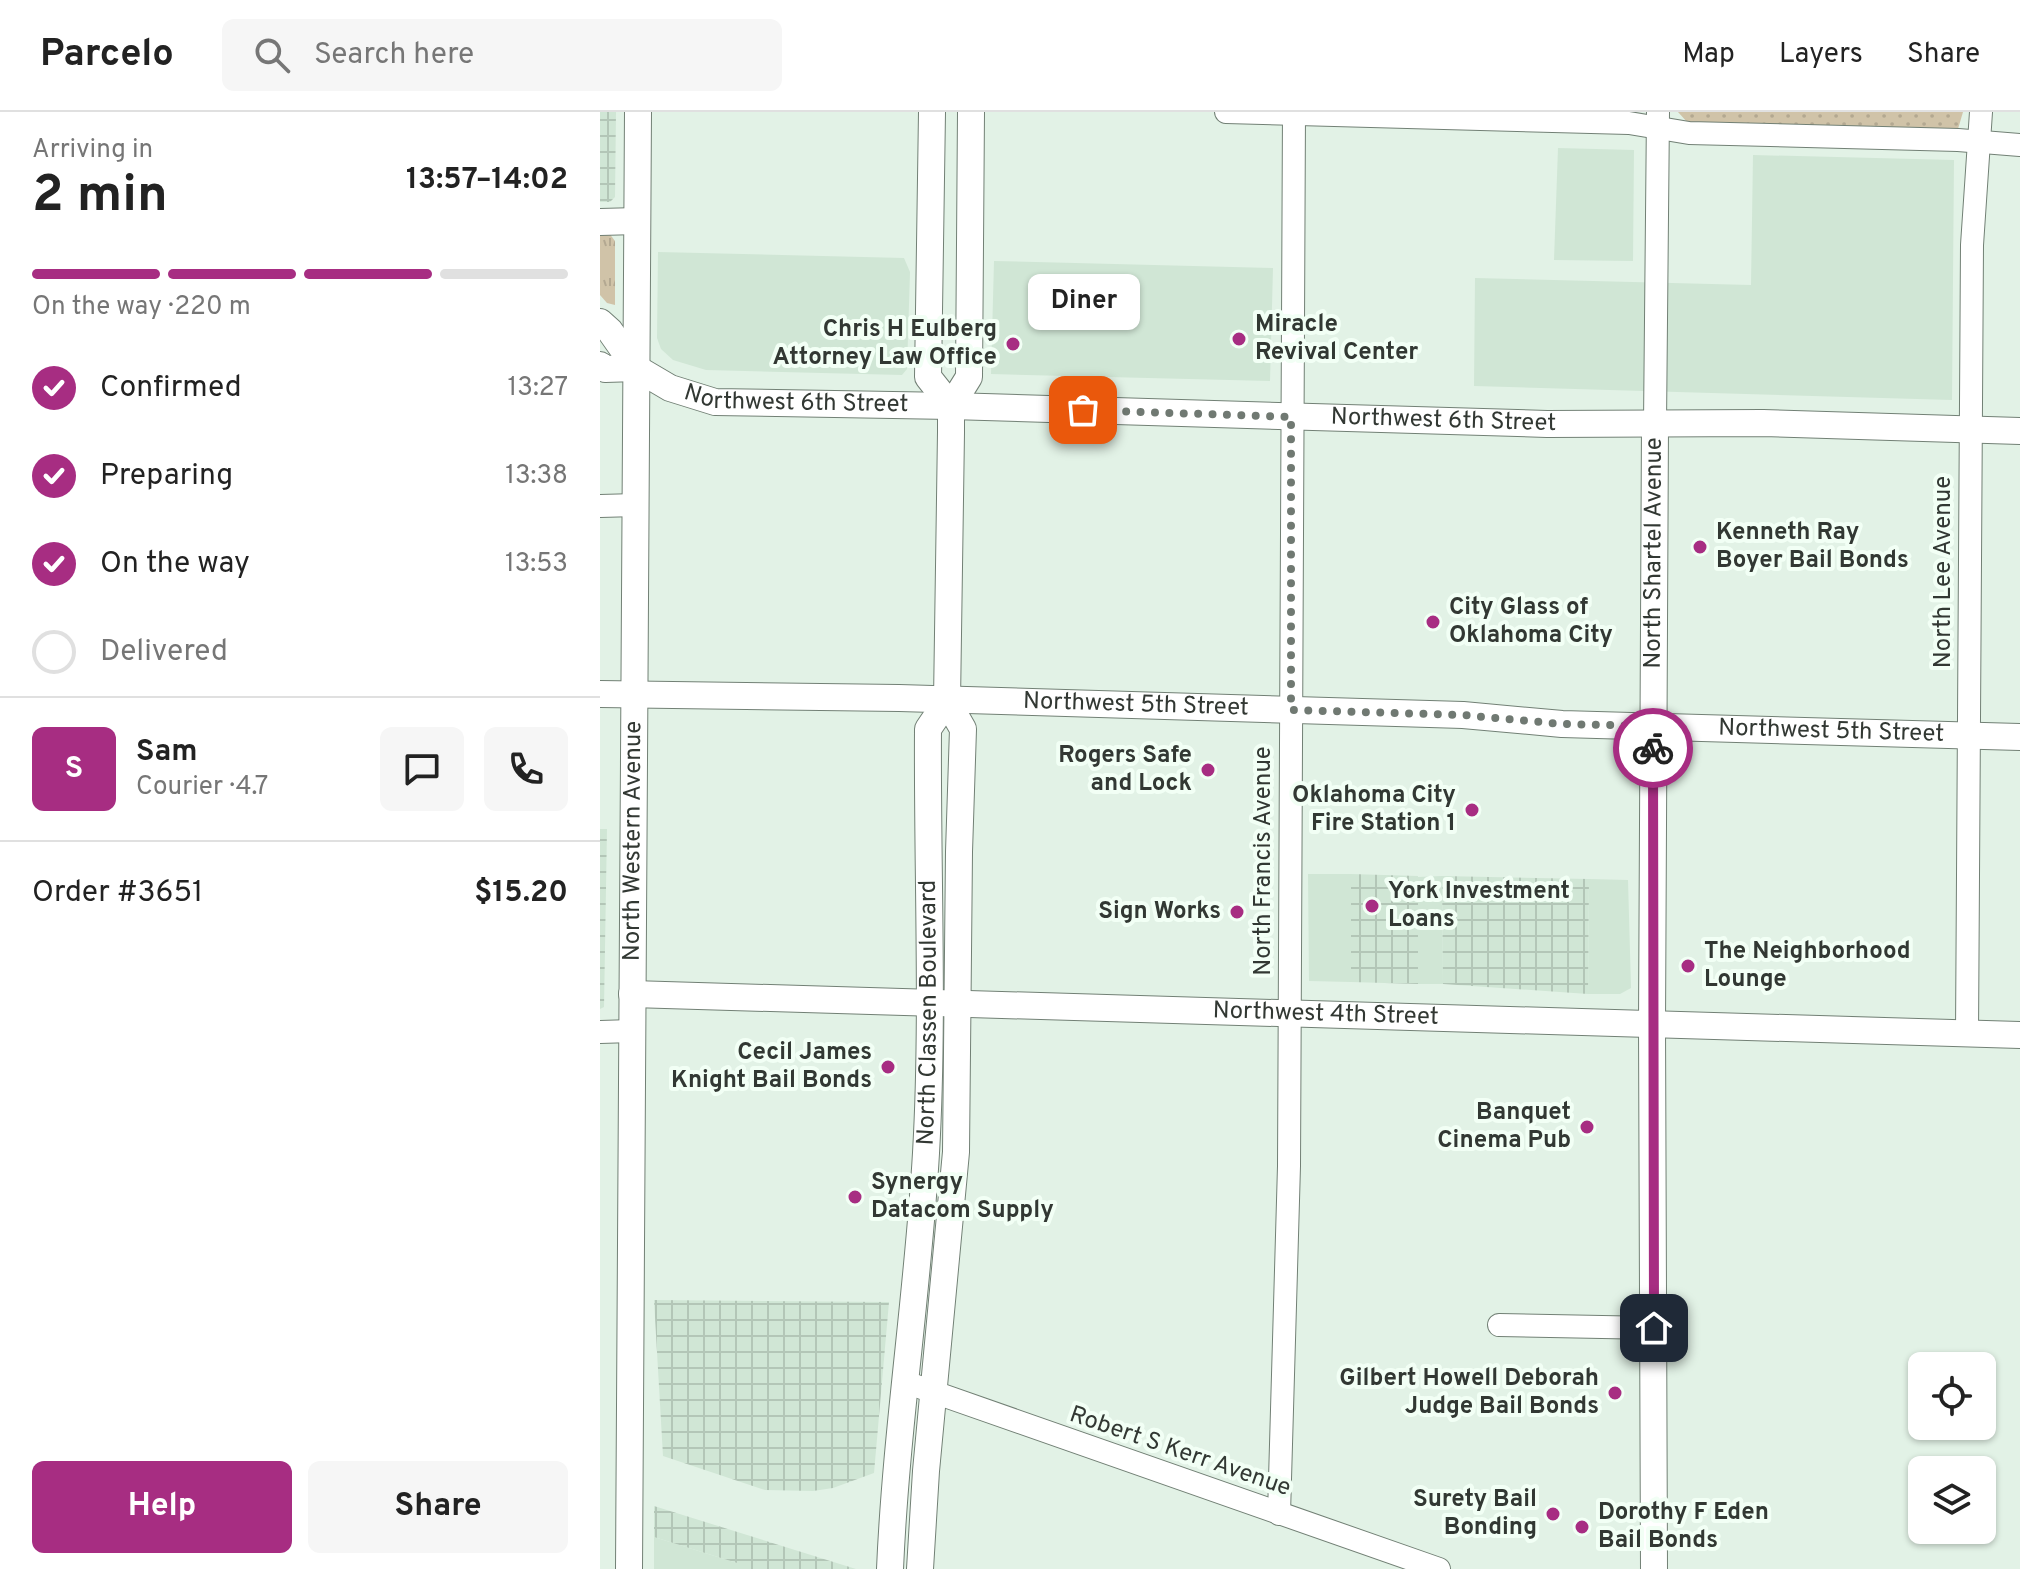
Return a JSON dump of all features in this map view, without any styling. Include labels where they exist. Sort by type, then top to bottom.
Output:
[{"type":"main road","name":"North Western Avenue","points":[[629,1569],[638,112]]},
{"type":"main road","points":[[932,112],[928,377],[951,406]]},
{"type":"main road","name":"North Classen Boulevard","points":[[920,1569],[956,1152],[963,729],[947,701],[951,406],[969,377],[971,112]]},
{"type":"main road","points":[[600,222],[637,221]]},
{"type":"main road","points":[[600,322],[636,368]]},
{"type":"main road","points":[[600,365],[605,369],[636,368]]},
{"type":"main road","name":"Northwest 6th Street","points":[[636,368],[670,388],[715,402],[1547,424],[1763,423],[2020,431]]},
{"type":"main road","name":"North Shartel Avenue","points":[[1654,1569],[1652,1024],[1655,424]]},
{"type":"main road","name":"Northwest 5th Street","points":[[600,694],[1463,715],[1562,724],[2020,737]]},
{"type":"main road","name":"North Classen Boulevard","points":[[890,1569],[897,1452],[926,1151],[928,729],[947,701]]},
{"type":"main road","name":"Northwest 4th Street","points":[[632,994],[2020,1035]]},
{"type":"street","points":[[1226,112],[1629,123],[1658,120],[1689,133],[2020,145]]},
{"type":"street","name":"North Lee Avenue","points":[[1967,1033],[1972,245],[1981,112]]},
{"type":"street","name":"North Francis Avenue","points":[[1279,1514],[1289,1166],[1294,113]]},
{"type":"street","name":"North Shartel Avenue","points":[[1655,424],[1658,120]]},
{"type":"street","points":[[600,506],[636,505]]},
{"type":"street","points":[[600,1032],[632,1031]]},
{"type":"street","points":[[1499,1325],[1654,1328]]},
{"type":"street","name":"Robert S Kerr Avenue","points":[[905,1382],[1439,1569]]},
{"type":"shaded area","points":[[600,112],[616,112],[615,197],[610,202],[600,202]]},
{"type":"shaded area","points":[[1558,148],[1634,150],[1633,261],[1554,260]]},
{"type":"shaded area","points":[[1753,155],[1954,160],[1952,400],[1474,386],[1475,278],[1751,285]]},
{"type":"shaded area","points":[[658,252],[904,258],[910,272],[907,369],[902,375],[706,370],[673,360],[661,349],[657,338]]},
{"type":"shaded area","points":[[994,261],[1273,268],[1270,381],[991,374]]},
{"type":"shaded area","points":[[600,829],[607,829],[604,1007],[600,1009]]},
{"type":"shaded area","points":[[1308,874],[1351,874],[1351,982],[1309,981]]},
{"type":"shaded area","name":"York Investment Loans","points":[[1351,874],[1418,876],[1418,984],[1351,982]]},
{"type":"shaded area","points":[[1442,876],[1443,984],[1418,984],[1418,877]]},
{"type":"shaded area","points":[[1442,876],[1589,879],[1588,994],[1443,984]]},
{"type":"shaded area","points":[[1589,879],[1628,880],[1631,988],[1620,994],[1588,994]]},
{"type":"shaded area","points":[[654,1300],[889,1302],[874,1473],[833,1488],[813,1491],[765,1490],[663,1456]]},
{"type":"shaded area","points":[[654,1506],[856,1569],[737,1569],[737,1563],[654,1537]]},
{"type":"shaded area","points":[[654,1537],[737,1563],[737,1569],[654,1569]]},
{"type":"green space","points":[[1678,112],[1963,112],[1958,129],[1687,122]]},
{"type":"green space","points":[[600,231],[609,233],[615,241],[615,305],[607,303],[600,295]]},
{"type":"way so far","points":[[1083,410],[1291,417],[1291,710],[1463,715],[1562,724],[1653,726],[1653,748]]},
{"type":"place","name":"Miracle Revival Center","points":[[1239,339]]},
{"type":"place","name":"Chris H Eulberg Attorney Law Office","points":[[1013,344]]},
{"type":"place","name":"Diner","points":[[1083,410]]},
{"type":"place","name":"Kenneth Ray Boyer Bail Bonds","points":[[1700,547]]},
{"type":"place","name":"City Glass of Oklahoma City","points":[[1433,622]]},
{"type":"place","name":"Rogers Safe and Lock","points":[[1208,770]]},
{"type":"place","name":"Oklahoma City Fire Station 1","points":[[1472,810]]},
{"type":"place","name":"York Investment Loans","points":[[1372,906]]},
{"type":"place","name":"Sign Works","points":[[1237,912]]},
{"type":"place","name":"The Neighborhood Lounge","points":[[1688,966]]},
{"type":"place","name":"Cecil James Knight Bail Bonds","points":[[888,1067]]},
{"type":"place","name":"Banquet Cinema Pub","points":[[1587,1127]]},
{"type":"place","name":"Synergy Datacom Supply","points":[[855,1197]]},
{"type":"place","name":"Gilbert Howell Deborah Judge Bail Bonds","points":[[1615,1393]]},
{"type":"place","name":"Surety Bail Bonding","points":[[1553,1514]]},
{"type":"place","name":"Dorothy F Eden Bail Bonds","points":[[1582,1527]]},
{"type":"route","points":[[1653,748],[1654,1328]]}]
